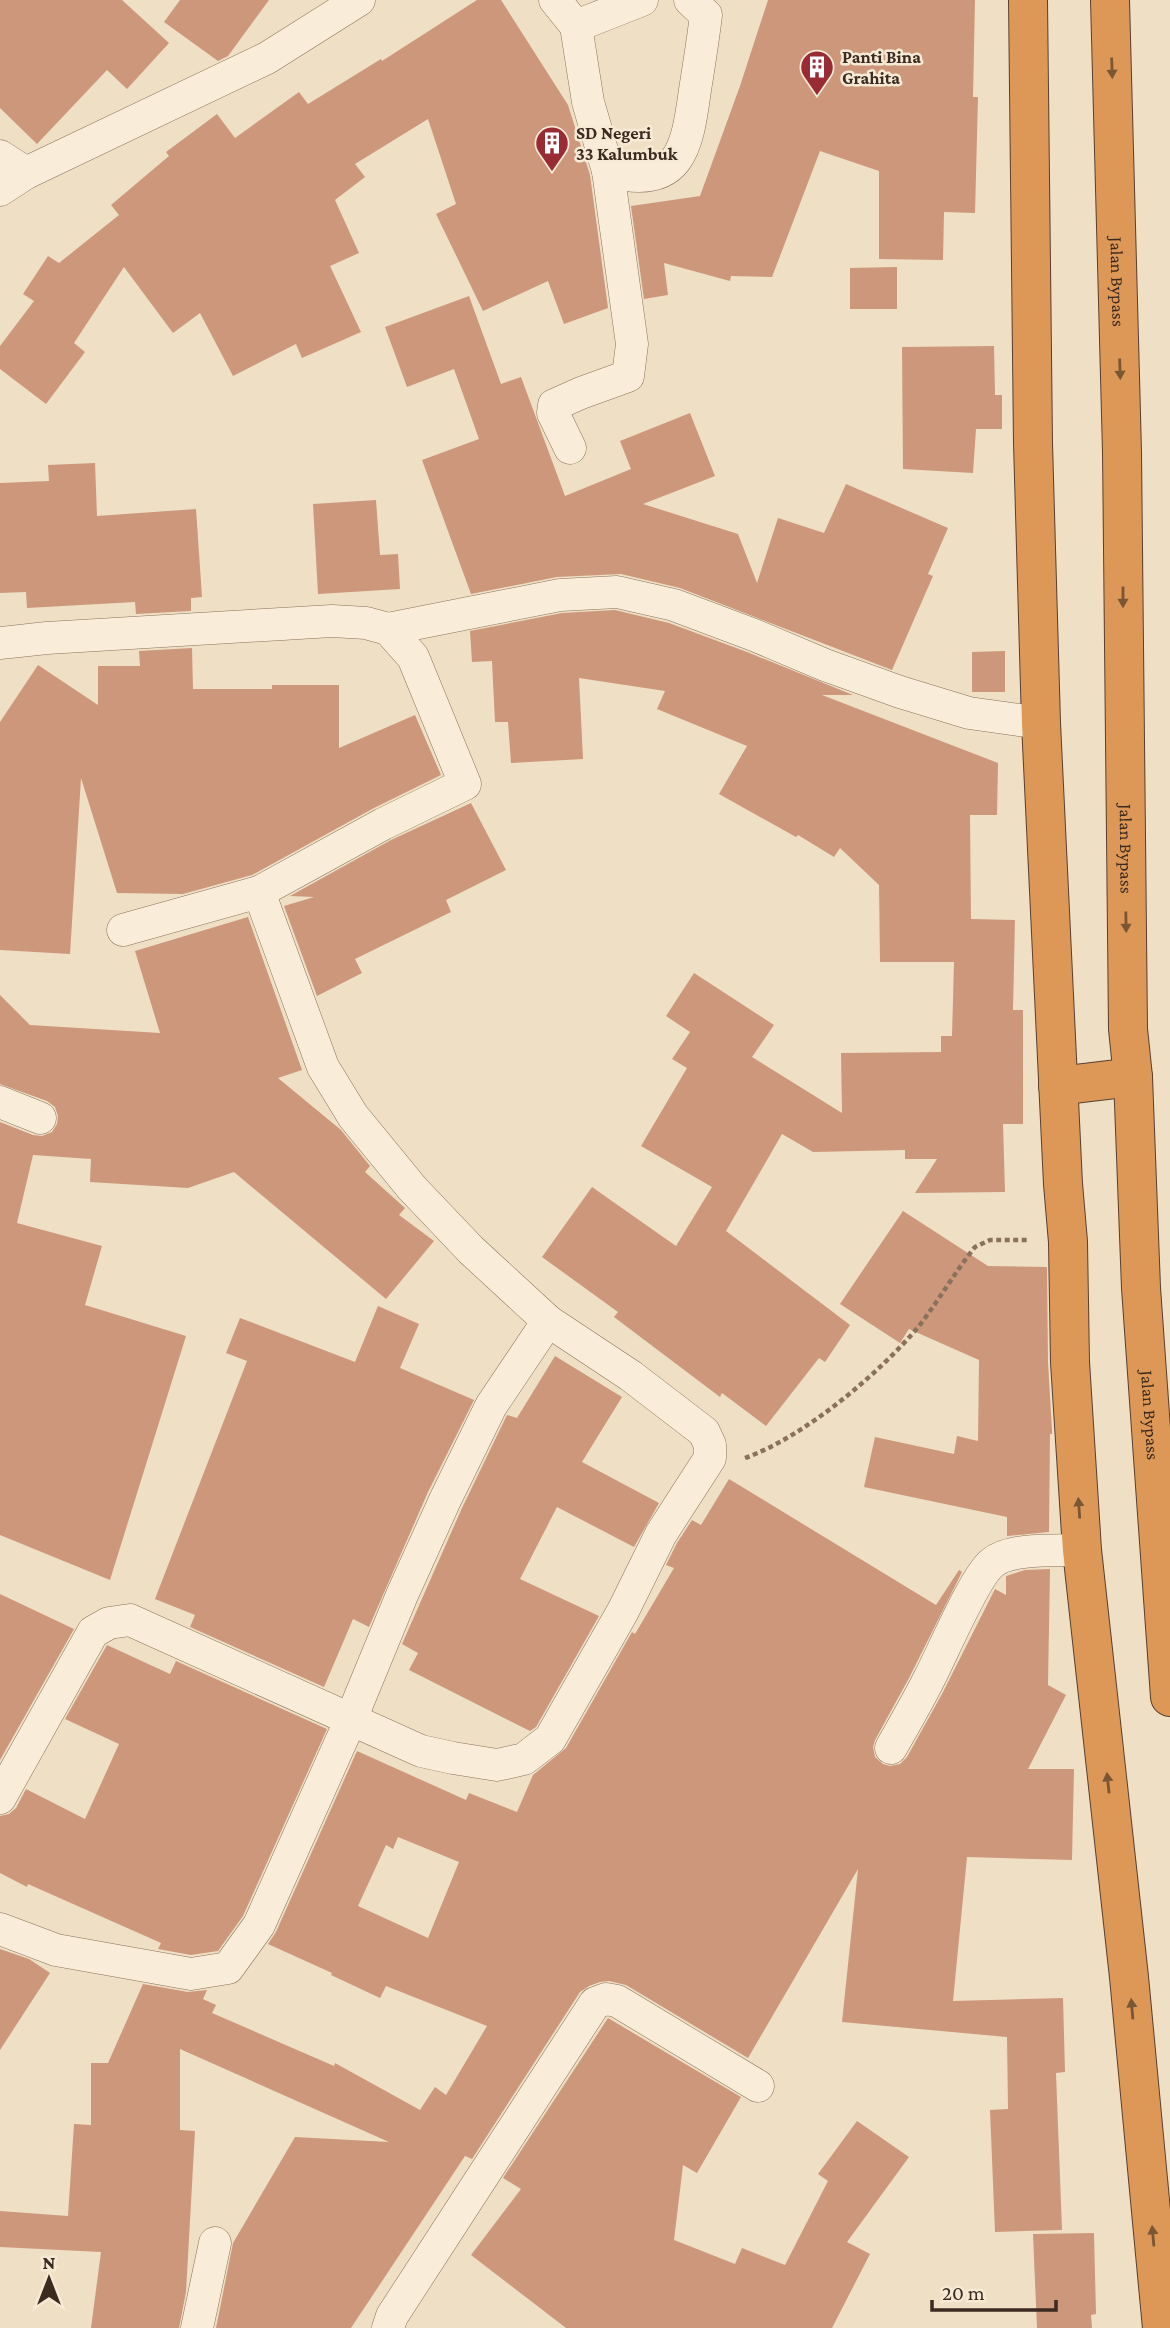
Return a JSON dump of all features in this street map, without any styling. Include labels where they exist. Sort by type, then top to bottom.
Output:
[{"type":"highway","points":[[1028,0],[1033,443],[1041,723],[1068,1242],[1070,1363],[1082,1550],[1130,1990],[1162,2328]]},
{"type":"highway","name":"Jalan Bypass","points":[[1110,0],[1122,452],[1128,1029],[1133,1077],[1140,1288],[1170,1697]]},
{"type":"highway","points":[[1058,1086],[1133,1077]]},
{"type":"street","points":[[0,190],[26,173],[267,58],[359,0]]},
{"type":"street","points":[[555,0],[576,26],[588,102],[608,170],[632,344],[628,376],[554,405],[553,413],[570,448]]},
{"type":"street","points":[[576,26],[642,0]]},
{"type":"street","points":[[608,170],[632,177],[659,174],[680,157],[690,130],[706,15],[690,0]]},
{"type":"street","points":[[0,156],[26,173]]},
{"type":"street","points":[[0,643],[332,621],[366,623],[388,629],[560,594],[617,592],[674,606],[900,692],[969,713],[1041,723]]},
{"type":"street","points":[[123,930],[259,892],[383,824],[465,784],[413,657],[388,629]]},
{"type":"street","points":[[0,1798],[93,1632],[109,1623],[130,1620],[421,1751],[497,1765],[524,1759],[550,1739],[623,1611],[661,1534],[710,1458],[710,1445],[704,1432],[631,1376],[548,1321],[471,1250],[411,1188],[353,1116],[323,1067],[259,892]]},
{"type":"street","points":[[0,1102],[40,1118]]},
{"type":"street","points":[[0,1929],[56,1950],[191,1974],[228,1968],[259,1925],[351,1719],[444,1500],[491,1406],[548,1321]]},
{"type":"street","points":[[891,1748],[929,1680],[977,1583],[991,1563],[1006,1556],[1026,1552],[1082,1550]]},
{"type":"street","points":[[388,2328],[392,2316],[595,2003],[606,1999],[617,2001],[758,2086]]},
{"type":"street","points":[[197,2328],[215,2243]]},
{"type":"path","points":[[702,1473],[763,1451],[816,1420],[873,1372],[918,1326],[975,1247],[990,1240],[1002,1239],[1068,1242]]},
{"type":"building","points":[[0,0],[122,0],[169,43],[127,89],[107,70],[37,144],[0,108]]},
{"type":"building","points":[[180,0],[269,0],[228,56],[218,61],[164,22]]},
{"type":"building","points":[[477,0],[501,0],[568,105],[590,175],[608,308],[564,324],[548,281],[483,311],[436,214],[456,204],[428,119],[355,164],[365,177],[335,200],[359,253],[330,266],[361,332],[302,358],[296,344],[233,376],[200,313],[173,333],[124,267],[74,343],[85,352],[46,404],[0,369],[0,346],[34,301],[23,294],[48,256],[59,263],[119,215],[111,205],[169,156],[166,152],[217,114],[235,138],[299,92],[308,104],[381,59],[382,61]]},
{"type":"building","points":[[768,0],[975,0],[973,97],[978,97],[975,213],[944,212],[943,260],[879,259],[879,171],[820,151],[772,277],[731,276],[730,281],[664,263],[668,295],[644,299],[631,206],[700,196]]},
{"type":"building","points":[[897,267],[897,309],[850,309],[850,268]]},
{"type":"building","points":[[469,296],[501,384],[521,377],[565,496],[631,469],[620,441],[690,413],[715,476],[643,504],[738,534],[757,583],[778,518],[824,533],[846,484],[948,528],[928,574],[933,576],[892,670],[680,588],[621,574],[557,577],[471,594],[422,460],[479,439],[454,369],[407,387],[385,327]]},
{"type":"building","points":[[994,346],[995,395],[1002,395],[1002,429],[976,429],[973,473],[903,469],[902,347]]},
{"type":"building","points":[[95,463],[97,516],[196,509],[202,597],[191,598],[191,611],[136,614],[135,602],[27,608],[26,592],[0,593],[0,483],[49,481],[48,465]]},
{"type":"building","points":[[376,500],[380,555],[398,554],[400,589],[318,594],[313,504]]},
{"type":"building","points":[[615,610],[669,623],[747,652],[853,695],[822,695],[998,763],[997,815],[970,815],[971,919],[1015,920],[1013,1010],[1023,1010],[1023,1124],[1003,1124],[1005,1192],[915,1193],[937,1159],[905,1159],[905,1150],[813,1152],[782,1134],[726,1231],[850,1325],[825,1362],[819,1358],[766,1426],[722,1393],[720,1397],[614,1317],[618,1312],[542,1257],[592,1187],[676,1246],[712,1187],[641,1146],[687,1068],[672,1059],[690,1032],[666,1016],[694,973],[774,1025],[752,1057],[842,1113],[841,1053],[941,1052],[941,1036],[952,1036],[954,962],[880,962],[879,885],[840,848],[834,857],[719,794],[747,746],[657,709],[665,691],[579,678],[583,759],[511,763],[508,722],[495,722],[492,661],[472,662],[470,631],[562,613]]},
{"type":"building","points":[[192,648],[193,689],[272,689],[272,685],[339,685],[339,748],[415,715],[441,775],[374,808],[252,875],[183,894],[117,893],[81,778],[70,954],[0,950],[0,722],[38,665],[98,705],[98,666],[140,666],[139,651]]},
{"type":"building","points":[[1005,651],[1005,692],[972,692],[972,652]]},
{"type":"building","points":[[471,803],[506,870],[446,900],[451,912],[355,959],[362,973],[317,996],[284,906],[314,897],[290,896],[391,840]]},
{"type":"building","points":[[248,917],[302,1070],[278,1078],[341,1130],[370,1166],[365,1172],[405,1208],[399,1215],[434,1241],[386,1299],[234,1172],[188,1188],[90,1182],[91,1159],[33,1155],[17,1223],[102,1246],[85,1305],[186,1336],[110,1580],[0,1535],[0,1122],[42,1136],[52,1132],[58,1116],[55,1107],[47,1101],[0,1084],[0,995],[30,1025],[160,1033],[135,951]]},
{"type":"building","points":[[903,1211],[988,1266],[1047,1267],[1052,1430],[1049,1532],[1007,1536],[1007,1517],[864,1487],[875,1437],[954,1454],[957,1436],[978,1441],[979,1360],[909,1329],[900,1343],[840,1304]]},
{"type":"building","points":[[378,1306],[419,1324],[400,1368],[474,1400],[428,1492],[369,1627],[353,1619],[324,1687],[190,1627],[195,1615],[155,1599],[247,1361],[226,1353],[240,1318],[355,1362]]},
{"type":"building","points":[[555,1356],[622,1397],[582,1462],[659,1503],[634,1547],[557,1507],[520,1579],[599,1616],[536,1727],[530,1731],[409,1670],[418,1653],[402,1644],[462,1508],[507,1415],[517,1418]]},
{"type":"building","points":[[729,1479],[936,1605],[959,1570],[962,1572],[875,1740],[875,1757],[890,1766],[900,1764],[907,1757],[995,1589],[1006,1595],[1006,1576],[1025,1570],[1050,1569],[1048,1685],[1066,1695],[1028,1769],[1074,1769],[1072,1860],[967,1857],[953,2001],[1063,1998],[1065,2072],[1056,2073],[1062,2230],[995,2232],[990,2110],[1008,2109],[1007,2037],[842,2022],[858,1869],[748,2058],[626,1985],[600,1982],[580,1992],[472,2159],[465,2156],[351,2328],[216,2328],[233,2243],[295,2137],[389,2142],[180,2049],[180,2130],[195,2131],[186,2292],[179,2328],[91,2328],[101,2252],[0,2247],[0,2211],[68,2216],[74,2124],[91,2125],[91,2063],[108,2063],[143,1984],[188,1992],[207,1990],[203,1999],[216,2005],[212,2013],[334,2066],[335,2063],[420,2110],[435,2087],[446,2095],[487,2026],[386,1986],[380,1998],[268,1944],[276,1932],[357,1751],[466,1800],[469,1793],[517,1812],[533,1775],[566,1748],[632,1632],[635,1634],[674,1568],[666,1565],[677,1543],[692,1520],[701,1525]],"holes":[[[398,1837],[459,1862],[428,1938],[358,1906],[386,1845],[393,1849]]]},
{"type":"building","points":[[0,1594],[74,1629],[0,1760]]},
{"type":"building","points":[[107,1645],[170,1674],[176,1661],[327,1729],[243,1916],[218,1951],[191,1955],[158,1949],[161,1943],[0,1873],[0,1816],[9,1814],[16,1808],[26,1789],[85,1819],[119,1744],[65,1719]]},
{"type":"building","points":[[0,1949],[29,1959],[50,1973],[0,2050]]},
{"type":"building","points":[[608,2018],[741,2097],[697,2173],[683,2165],[674,2240],[735,2264],[742,2248],[785,2265],[828,2181],[818,2174],[857,2121],[909,2157],[847,2242],[870,2254],[832,2328],[566,2328],[471,2255],[521,2189],[503,2178]]},
{"type":"building","points":[[1094,2233],[1096,2314],[1091,2315],[1092,2328],[1037,2328],[1033,2234]]},
{"type":"place","name":"Panti Bina Grahita","points":[[817,97]]},
{"type":"place","name":"SD Negeri 33 Kalumbuk","points":[[552,173]]}]
